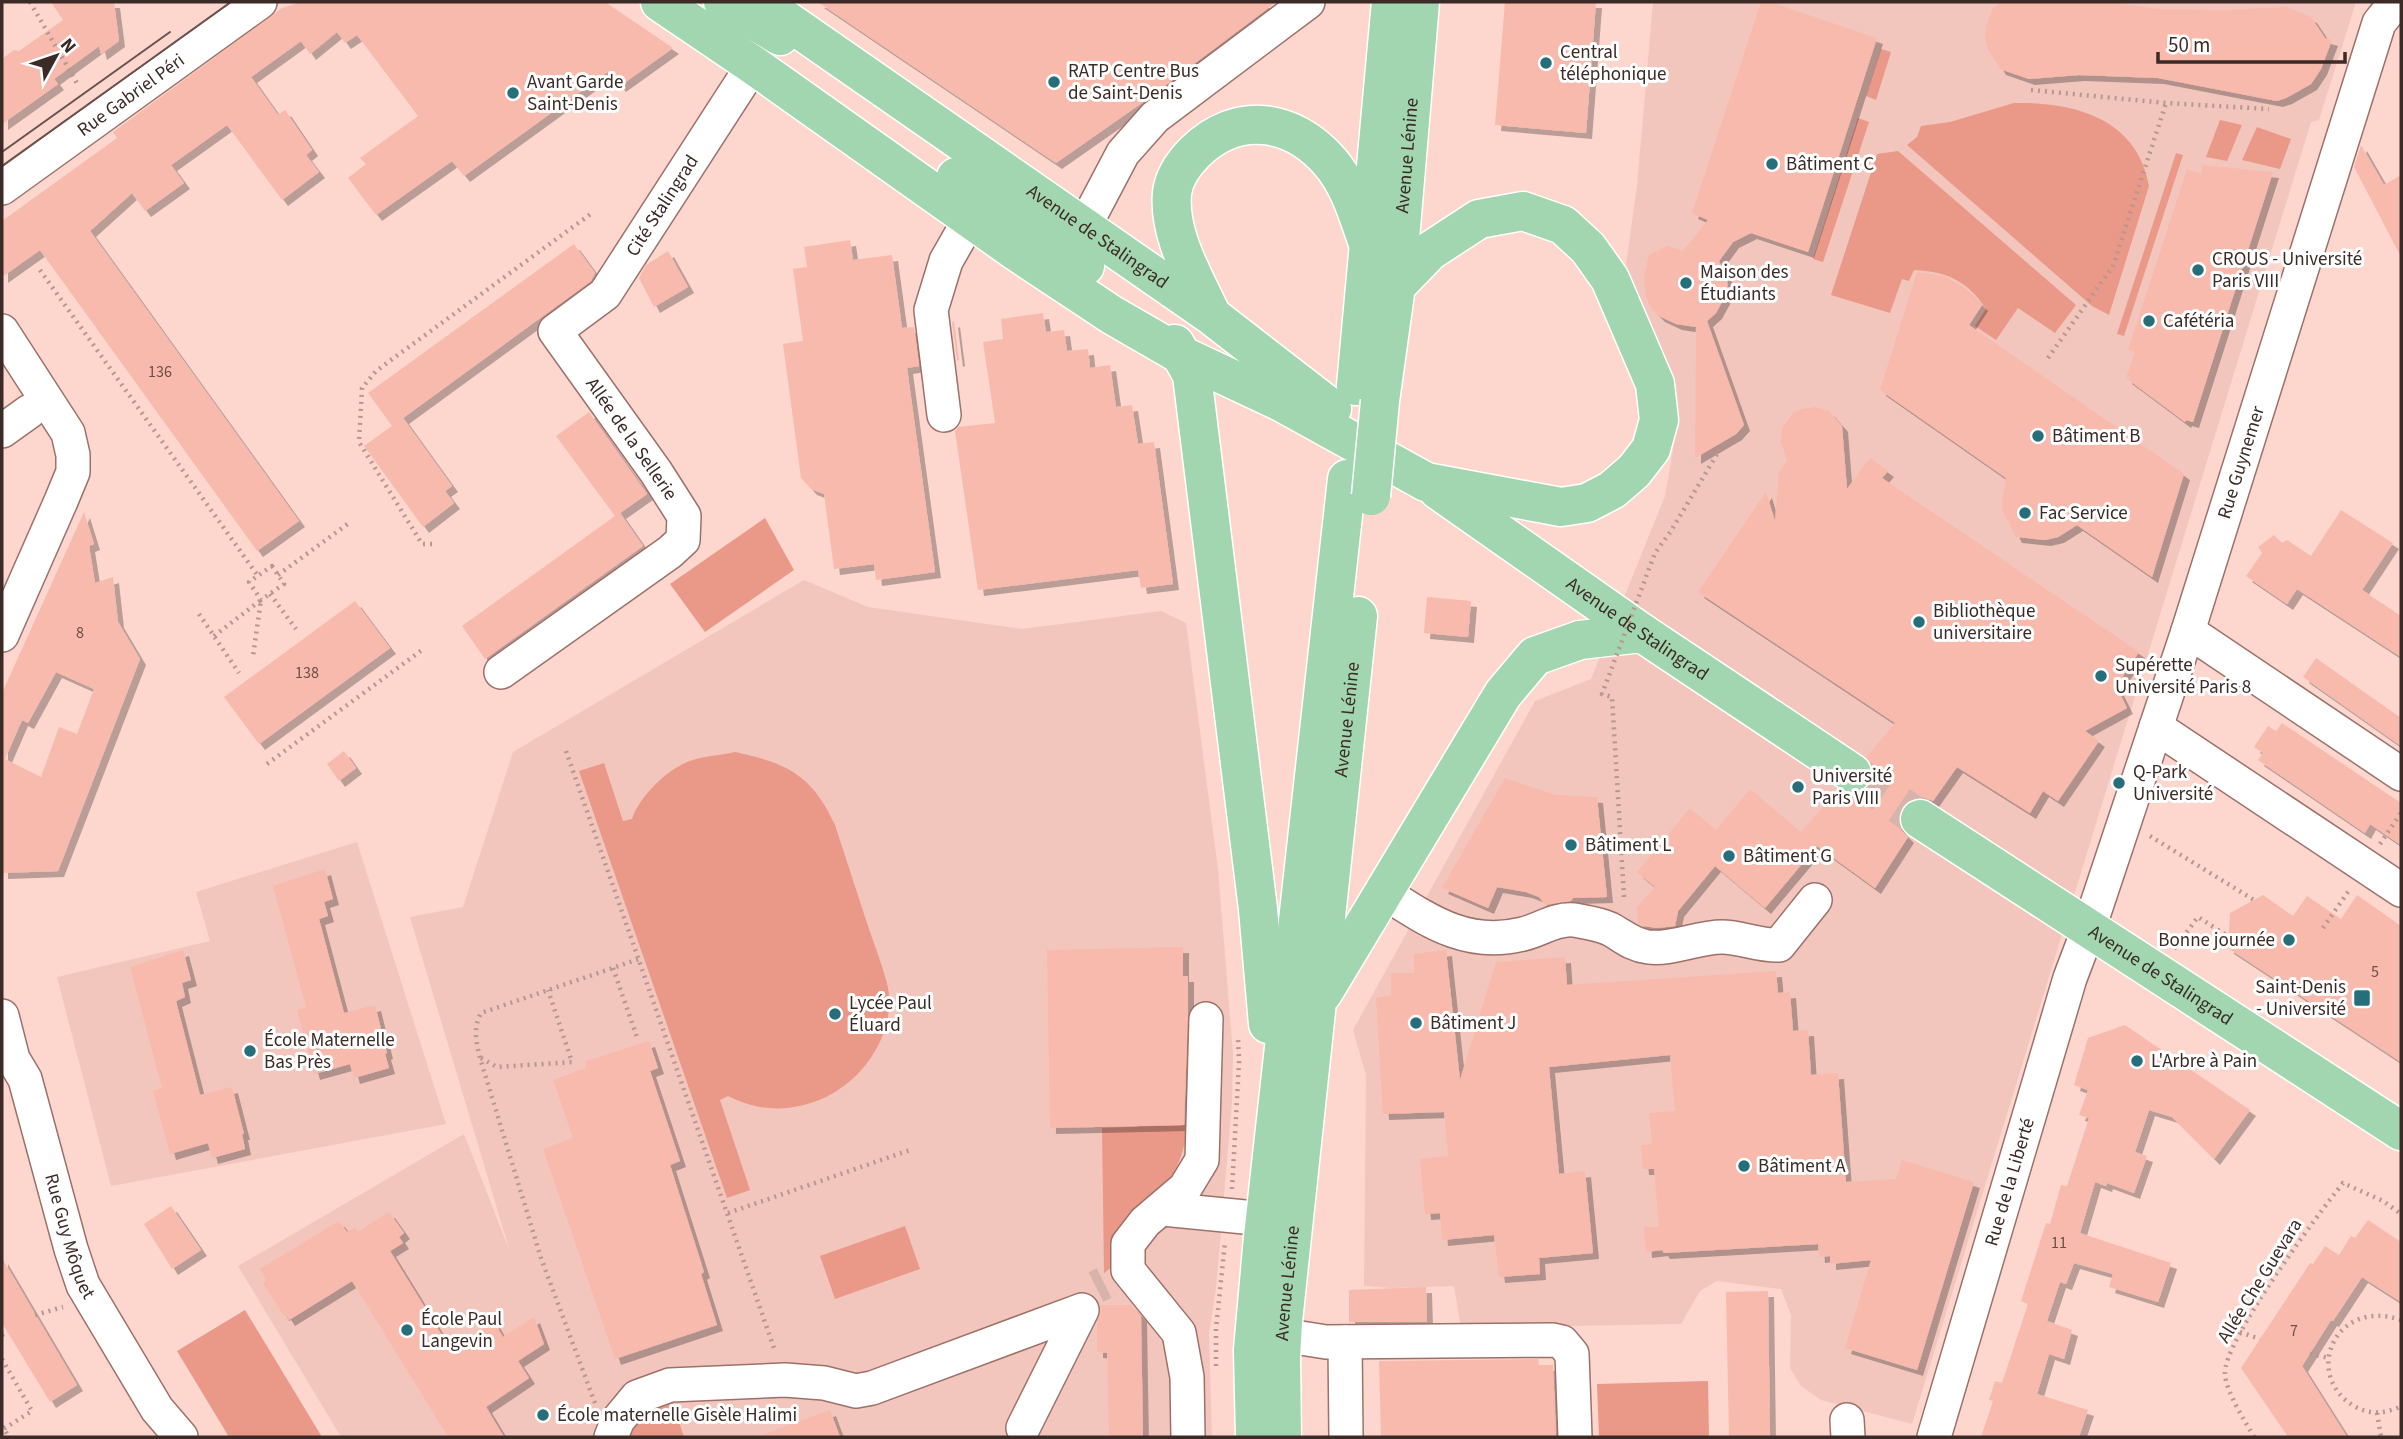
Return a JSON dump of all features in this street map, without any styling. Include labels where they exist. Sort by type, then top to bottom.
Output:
[{"type":"main road","name":"Avenue de Stalingrad","points":[[660,2],[754,65],[970,219],[1283,403],[1426,482]]},
{"type":"main road","name":"Avenue de Stalingrad","points":[[705,2],[1130,312]]},
{"type":"main road","points":[[723,2],[998,167]]},
{"type":"main road","name":"Avenue de Stalingrad","points":[[760,2],[1212,316],[1426,482],[1642,633],[1853,773]]},
{"type":"main road","name":"Avenue Lénine","points":[[1282,1437],[1282,1335],[1318,1000],[1368,393],[1370,249],[1391,2]]},
{"type":"main road","name":"Avenue Lénine","points":[[1368,393],[1396,286],[1420,2]]},
{"type":"main road","points":[[1212,316],[1177,236],[1172,213],[1172,192],[1178,172],[1185,163],[1203,144],[1224,130],[1248,124],[1266,125],[1288,132],[1313,146],[1338,172],[1352,199],[1370,249]]},
{"type":"main road","points":[[1396,286],[1430,251],[1479,219],[1523,211],[1563,225],[1588,248],[1610,279],[1655,384],[1659,419],[1651,449],[1634,471],[1619,484],[1587,503],[1561,507],[1535,504],[1426,482]]},
{"type":"main road","points":[[1130,312],[1183,356],[1192,375],[1263,954],[1269,1032],[1279,1077]]},
{"type":"main road","points":[[1130,312],[1153,352],[1195,402]]},
{"type":"main road","name":"Avenue de Stalingrad","points":[[1183,356],[1283,403]]},
{"type":"main road","name":"Avenue Lénine","points":[[1255,1437],[1253,1350],[1279,1077],[1359,487]]},
{"type":"main road","points":[[1318,1000],[1503,694],[1535,656],[1580,640],[1642,633]]},
{"type":"main road","name":"Avenue de Stalingrad","points":[[1920,819],[2401,1131]]},
{"type":"street","name":"Rue Gabriel Péri","points":[[2,188],[260,2]]},
{"type":"street","points":[[1084,227],[1123,153],[1155,117],[1308,2]]},
{"type":"street","name":"Rue Guynemer","points":[[2090,928],[2188,631],[2379,23],[2396,2]]},
{"type":"street","name":"Cité Stalingrad","points":[[555,331],[605,294],[754,65]]},
{"type":"street","points":[[944,415],[931,310],[946,261],[970,219]]},
{"type":"street","points":[[2,331],[68,433],[73,455],[73,472],[2,635]]},
{"type":"street","name":"Allée de la Sellerie","points":[[501,672],[683,540],[684,516],[656,472],[555,331]]},
{"type":"street","points":[[2,431],[30,411]]},
{"type":"street","points":[[2188,631],[2401,774]]},
{"type":"street","points":[[2156,727],[2401,890]]},
{"type":"street","points":[[1385,892],[1443,928],[1465,936],[1520,935],[1570,920],[1611,929],[1627,941],[1647,947],[1665,948],[1684,942],[1724,937],[1766,946],[1780,945],[1815,900]]},
{"type":"street","name":"Rue de la Liberté","points":[[1934,1437],[2070,978],[2090,928]]},
{"type":"street","name":"Rue Guy Môquet","points":[[2,1016],[13,1059],[24,1079],[83,1285],[157,1409],[181,1437]]},
{"type":"street","points":[[1023,1428],[1128,1244],[1145,1222],[1185,1188],[1202,1160],[1206,1019]]},
{"type":"street","points":[[1163,1209],[1265,1219]]},
{"type":"street","points":[[611,1437],[618,1420],[637,1397],[670,1385],[785,1380],[824,1383],[856,1391],[872,1388],[1103,1287]]},
{"type":"street","points":[[1103,1287],[1179,1333],[1187,1377],[1188,1437]]},
{"type":"street","points":[[1282,1335],[1326,1342],[1562,1342],[1572,1354],[1575,1437]]},
{"type":"street","points":[[1345,1342],[1346,1437]]},
{"type":"path","points":[[30,2],[78,85]]},
{"type":"path","points":[[2031,90],[2166,103],[2269,109]]},
{"type":"path","points":[[2048,358],[2113,266],[2166,103]]},
{"type":"path","points":[[432,544],[422,544],[359,442],[362,388],[376,371],[592,213]]},
{"type":"path","points":[[40,270],[258,576]]},
{"type":"path","points":[[1624,897],[1612,697],[1602,694],[1655,553],[1720,449]]},
{"type":"path","points":[[278,575],[349,523]]},
{"type":"path","points":[[214,636],[261,600],[284,584],[272,566],[249,582],[261,600],[253,656]]},
{"type":"path","points":[[270,594],[296,629]]},
{"type":"path","points":[[199,614],[239,673]]},
{"type":"path","points":[[267,764],[422,650]]},
{"type":"path","points":[[566,751],[785,1380]]},
{"type":"path","points":[[2123,827],[2154,837],[2254,900]]},
{"type":"path","points":[[2158,971],[2198,917],[2229,937]]},
{"type":"path","points":[[596,1405],[541,1258],[480,1058],[476,1022],[481,1013],[639,959]]},
{"type":"path","points":[[613,968],[638,1040]]},
{"type":"path","points":[[480,1058],[497,1067],[572,1062],[548,990]]},
{"type":"path","points":[[728,1213],[913,1149]]},
{"type":"path","name":"Allée Che Guevara","points":[[2254,1437],[2230,1391],[2224,1373],[2240,1332],[2305,1232],[2343,1183],[2383,1201],[2401,1214]]},
{"type":"path","points":[[2401,1320],[2386,1315],[2370,1315],[2355,1320],[2337,1336],[2329,1358],[2330,1374],[2336,1390],[2347,1402],[2361,1410],[2377,1413],[2401,1406]]},
{"type":"path","points":[[2240,1332],[2260,1339]]},
{"type":"path","points":[[2310,1354],[2329,1358]]},
{"type":"path","points":[[2,1359],[32,1411],[3,1428],[9,1437]]},
{"type":"path","points":[[2377,1413],[2381,1437]]},
{"type":"shaded area","name":"Université Paris VIII","points":[[1653,2],[2356,2],[2319,120],[2311,122],[1912,1424],[1821,1400],[1801,1386],[1790,1368],[1791,1315],[1781,1289],[1717,1281],[1700,1291],[1681,1324],[1461,1328],[1454,1286],[1364,1286],[1366,1075],[1353,1030],[1535,701],[1591,679],[1665,496],[1678,420],[1663,358],[1625,272],[1637,186]]},
{"type":"shaded area","points":[[1881,49],[1891,52],[1876,100],[1866,96]]},
{"type":"shaded area","points":[[2014,103],[2059,106],[2100,119],[2117,130],[2131,144],[2142,163],[2149,186],[2109,315],[2092,306],[1907,145],[1917,137],[1921,126],[1950,122]]},
{"type":"shaded area","points":[[1858,118],[1869,122],[1823,262],[1813,259]]},
{"type":"shaded area","points":[[2220,120],[2242,125],[2227,161],[2206,157]]},
{"type":"shaded area","points":[[2257,127],[2291,139],[2280,169],[2242,160]]},
{"type":"shaded area","points":[[1898,151],[2076,305],[2055,333],[2018,308],[1996,340],[1975,326],[1986,309],[1979,299],[1964,284],[1937,273],[1914,270],[1909,281],[1902,279],[1890,313],[1831,295],[1877,154]]},
{"type":"shaded area","points":[[2176,153],[2183,155],[2124,336],[2117,334]]},
{"type":"shaded area","points":[[765,518],[794,570],[705,632],[670,584]]},
{"type":"shaded area","name":"Lycée Paul Éluard","points":[[804,580],[868,607],[1022,629],[1161,611],[1186,623],[1218,870],[1233,1053],[1232,1103],[1216,1288],[1209,1334],[1212,1437],[341,1437],[238,1266],[464,1134],[510,1252],[410,917],[463,907],[513,752]]},
{"type":"shaded area","points":[[735,752],[769,761],[796,774],[817,794],[826,808],[835,825],[882,966],[889,1000],[888,1018],[876,1050],[866,1065],[841,1089],[814,1102],[789,1108],[765,1108],[728,1096],[720,1100],[750,1190],[727,1198],[579,771],[604,763],[623,821],[632,819],[649,791],[667,774],[686,762]]},
{"type":"shaded area","name":"École Maternelle Bas Près","points":[[357,842],[446,1124],[111,1186],[57,977],[210,941],[196,892]]},
{"type":"shaded area","points":[[1186,1125],[1185,1143],[1179,1161],[1160,1199],[1112,1267],[1104,1273],[1102,1128]]},
{"type":"shaded area","points":[[905,1226],[920,1269],[835,1299],[820,1256]]},
{"type":"shaded area","points":[[245,1310],[322,1437],[229,1437],[177,1351]]},
{"type":"shaded area","points":[[1708,1381],[1709,1437],[1599,1437],[1597,1384]]},
{"type":"shaded area","points":[[673,1403],[684,1437],[624,1437],[640,1415]]},
{"type":"building","points":[[51,2],[114,2],[119,41],[101,54],[99,46],[54,79],[58,84],[2,124],[2,59],[14,50],[19,51],[63,20]]},
{"type":"building","points":[[301,2],[605,2],[673,48],[620,86],[609,71],[464,176],[452,161],[376,215],[348,178],[366,164],[360,158],[418,116],[357,35],[345,43],[337,32],[310,54],[301,41],[251,77],[278,115],[285,110],[312,150],[306,155],[319,172],[282,200],[227,125],[171,165],[184,183],[145,211],[132,193],[90,231],[299,521],[257,551],[40,250],[2,277],[2,221],[117,138],[113,132],[282,8]]},
{"type":"building","name":"RATP Centre Bus de Saint-Denis","points":[[818,2],[1276,2],[1143,102],[1056,163]]},
{"type":"building","name":"Central téléphonique","points":[[1505,2],[1596,2],[1586,133],[1495,125]]},
{"type":"building","name":"Bâtiment C","points":[[1761,2],[1770,2],[1877,38],[1808,252],[1751,233],[1733,242],[1719,261],[1727,279],[1728,291],[1716,313],[1707,321],[1744,425],[1736,434],[1695,458],[1696,327],[1676,324],[1659,316],[1646,297],[1644,277],[1649,255],[1668,246],[1683,251],[1708,220],[1692,213]]},
{"type":"building","points":[[2001,2],[2107,2],[2159,9],[2286,7],[2311,17],[2325,38],[2332,40],[2321,69],[2311,84],[2277,101],[2158,78],[2079,75],[2029,79],[2000,69],[1988,49],[1986,26],[1993,8]]},
{"type":"building","points":[[2361,145],[2384,185],[2401,175],[2401,257],[2354,167]]},
{"type":"building","name":"CROUS - Université Paris VIII","points":[[2202,165],[2273,172],[2193,422],[2185,422],[2126,378],[2135,352],[2128,350],[2187,169],[2201,174]]},
{"type":"building","points":[[850,240],[853,260],[892,255],[902,328],[914,327],[919,366],[907,368],[935,572],[876,580],[874,564],[834,569],[824,494],[811,489],[801,478],[783,344],[803,341],[793,269],[807,267],[804,247]]},
{"type":"building","points":[[574,244],[595,273],[591,281],[392,426],[368,393]]},
{"type":"building","points":[[668,251],[688,287],[654,307],[639,278],[646,265]]},
{"type":"building","name":"Bâtiment B","points":[[1917,272],[1944,276],[1965,288],[1982,305],[1969,325],[2184,474],[2152,577],[2077,525],[2058,537],[2045,540],[2016,537],[2003,511],[2006,478],[1880,390]]},
{"type":"building","points":[[1043,313],[1046,332],[1064,330],[1067,351],[1088,349],[1090,368],[1110,365],[1116,407],[1132,405],[1138,444],[1154,442],[1173,584],[1141,588],[1138,570],[978,590],[955,431],[958,427],[995,423],[983,342],[1003,339],[1001,319]]},
{"type":"building","points":[[954,321],[959,360],[957,361],[952,322]]},
{"type":"building","name":"Bibliothèque universitaire","points":[[1816,407],[1829,411],[1842,426],[1847,489],[1870,458],[1888,471],[1882,478],[2139,652],[2116,686],[2127,708],[2085,731],[2099,741],[2058,801],[2043,791],[2030,813],[1957,767],[1933,801],[1922,797],[1909,800],[1901,808],[1898,819],[1901,830],[1908,837],[1875,888],[1817,846],[1765,908],[1715,866],[1678,911],[1675,926],[1657,928],[1638,924],[1637,907],[1655,887],[1637,872],[1690,808],[1716,830],[1750,789],[1801,832],[1838,790],[1851,795],[1861,793],[1870,786],[1874,774],[1872,764],[1866,757],[1895,723],[1698,592],[1766,492],[1775,521],[1779,473],[1787,460],[1781,442],[1782,428],[1793,413]]},
{"type":"building","points":[[589,412],[647,494],[620,513],[643,546],[485,659],[462,626],[615,516],[556,436]]},
{"type":"building","points":[[403,418],[452,486],[445,491],[454,503],[423,527],[364,446]]},
{"type":"building","points":[[2341,510],[2393,543],[2362,590],[2401,616],[2401,657],[2297,589],[2287,604],[2246,576],[2262,553],[2258,547],[2274,535],[2282,543],[2287,540],[2311,556]]},
{"type":"building","points":[[84,512],[94,544],[89,546],[95,583],[113,577],[118,622],[140,659],[58,871],[2,873],[2,693]],"holes":[[[56,672],[94,689],[77,734],[59,727],[41,777],[5,759],[22,720],[28,723]]]},
{"type":"building","points":[[1427,597],[1471,601],[1468,637],[1424,633]]},
{"type":"building","points":[[355,601],[390,648],[259,744],[224,697]]},
{"type":"building","points":[[2316,658],[2401,718],[2401,746],[2303,677]]},
{"type":"building","points":[[2282,723],[2401,803],[2401,845],[2370,824],[2365,833],[2258,760],[2263,753],[2254,747],[2268,726],[2276,731]]},
{"type":"building","points":[[344,751],[356,768],[339,781],[327,764]]},
{"type":"building","points":[[1505,778],[1556,795],[1597,797],[1607,897],[1573,898],[1571,901],[1546,905],[1539,897],[1526,892],[1497,887],[1488,908],[1442,888]]},
{"type":"building","points":[[325,869],[333,899],[324,902],[328,916],[319,919],[344,1013],[375,1005],[387,1053],[385,1054],[389,1068],[354,1078],[350,1064],[314,1074],[297,1010],[306,1007],[273,886]]},
{"type":"building","name":"Saint-Denis - Université","points":[[2263,895],[2293,916],[2307,896],[2341,919],[2357,895],[2401,926],[2401,1062],[2228,948],[2230,913]]},
{"type":"building","points":[[1183,947],[1183,976],[1188,976],[1184,1125],[1050,1128],[1047,950]]},
{"type":"building","points":[[183,950],[191,980],[182,983],[185,997],[176,1001],[200,1095],[232,1087],[244,1134],[245,1149],[212,1158],[208,1143],[170,1154],[153,1091],[162,1088],[130,967]]},
{"type":"building","name":"Bâtiment A","points":[[1446,950],[1460,1080],[1496,962],[1565,957],[1567,985],[1776,971],[1778,993],[1790,992],[1793,1031],[1808,1030],[1811,1075],[1838,1073],[1846,1182],[1896,1179],[1902,1160],[1974,1182],[1917,1370],[1845,1348],[1871,1260],[1830,1264],[1830,1256],[1819,1257],[1818,1244],[1646,1252],[1644,1227],[1659,1227],[1654,1169],[1643,1169],[1641,1145],[1652,1144],[1649,1113],[1675,1111],[1670,1055],[1549,1067],[1559,1174],[1585,1171],[1593,1253],[1539,1258],[1540,1274],[1499,1277],[1494,1235],[1442,1240],[1440,1213],[1425,1214],[1420,1159],[1448,1156],[1444,1112],[1383,1114],[1376,998],[1391,995],[1391,973],[1414,973],[1414,954]]},
{"type":"building","points":[[2125,1025],[2250,1110],[2214,1159],[2172,1117],[2149,1110],[2135,1152],[2147,1156],[2134,1193],[2107,1183],[2106,1186],[2095,1182],[2080,1233],[2171,1263],[2158,1302],[2109,1287],[2113,1274],[2074,1263],[2066,1284],[2060,1282],[2047,1321],[2072,1330],[2064,1359],[2049,1354],[2037,1394],[2088,1410],[2079,1437],[1981,1437],[1993,1401],[1989,1400],[1995,1381],[2002,1383],[2028,1304],[2021,1301],[2046,1223],[2050,1224],[2061,1185],[2067,1186],[2089,1118],[2079,1115],[2088,1090],[2074,1085],[2088,1038]]},
{"type":"building","points":[[649,1041],[658,1068],[650,1071],[680,1161],[670,1165],[704,1272],[701,1274],[717,1325],[615,1359],[543,1149],[573,1138],[553,1080],[586,1068],[586,1061]]},
{"type":"building","points":[[171,1206],[201,1250],[172,1269],[144,1224]]},
{"type":"building","points":[[389,1212],[404,1233],[399,1237],[403,1243],[390,1251],[451,1350],[494,1322],[503,1337],[534,1317],[544,1344],[518,1361],[529,1378],[486,1407],[504,1437],[448,1437],[352,1281],[289,1320],[263,1283],[266,1280],[260,1269],[339,1221],[347,1232],[355,1227],[358,1232]]},
{"type":"building","points":[[2368,1220],[2401,1242],[2401,1302],[2362,1277],[2302,1366],[2347,1437],[2288,1437],[2241,1368],[2310,1263],[2313,1264],[2325,1246],[2339,1255],[2351,1236],[2355,1238]]},
{"type":"building","points":[[2,1258],[77,1385],[50,1402],[2,1323]]},
{"type":"building","points":[[1426,1287],[1427,1322],[1349,1322],[1349,1290]]},
{"type":"building","points":[[1768,1291],[1770,1437],[1729,1437],[1726,1292]]},
{"type":"building","points":[[1100,1305],[1131,1305],[1141,1316],[1143,1437],[1109,1437],[1107,1353],[1097,1352]]},
{"type":"building","points":[[1538,1359],[1539,1365],[1553,1365],[1556,1437],[1381,1437],[1379,1361]]},
{"type":"building","points":[[830,1410],[840,1437],[762,1435]]},
{"type":"tunnel","points":[[1852,773],[1920,819]]},
{"type":"tunnel","points":[[1096,1287],[1104,1283]]},
{"type":"tram line","points":[[2,166],[231,2]]},
{"type":"tram line","points":[[2,152],[170,32]]},
{"type":"place","name":"Central téléphonique","points":[[1546,63]]},
{"type":"place","name":"RATP Centre Bus de Saint-Denis","points":[[1054,82]]},
{"type":"place","name":"Avant Garde Saint-Denis","points":[[513,93]]},
{"type":"place","name":"Bâtiment C","points":[[1772,164]]},
{"type":"place","name":"CROUS - Université Paris VIII","points":[[2198,270]]},
{"type":"place","name":"Maison des Étudiants","points":[[1686,283]]},
{"type":"place","name":"Cafétéria","points":[[2149,321]]},
{"type":"place","name":"Bâtiment B","points":[[2038,436]]},
{"type":"place","name":"Fac Service","points":[[2025,513]]},
{"type":"place","name":"Bibliothèque universitaire","points":[[1919,622]]},
{"type":"place","name":"Supérette Université Paris 8","points":[[2101,676]]},
{"type":"place","name":"Q-Park Université","points":[[2119,783]]},
{"type":"place","name":"Université Paris VIII","points":[[1798,787]]},
{"type":"place","name":"Bâtiment L","points":[[1571,845]]},
{"type":"place","name":"Bâtiment G","points":[[1729,856]]},
{"type":"place","name":"Bonne journée","points":[[2289,940]]},
{"type":"place","name":"Saint-Denis - Université","points":[[2362,998]]},
{"type":"place","name":"Lycée Paul Éluard","points":[[835,1014]]},
{"type":"place","name":"Bâtiment J","points":[[1416,1023]]},
{"type":"place","name":"École Maternelle Bas Près","points":[[250,1051]]},
{"type":"place","name":"L'Arbre à Pain","points":[[2137,1061]]},
{"type":"place","name":"Bâtiment A","points":[[1744,1166]]},
{"type":"place","name":"École Paul Langevin","points":[[407,1330]]},
{"type":"place","name":"École maternelle Gisèle Halimi","points":[[543,1415]]}]
